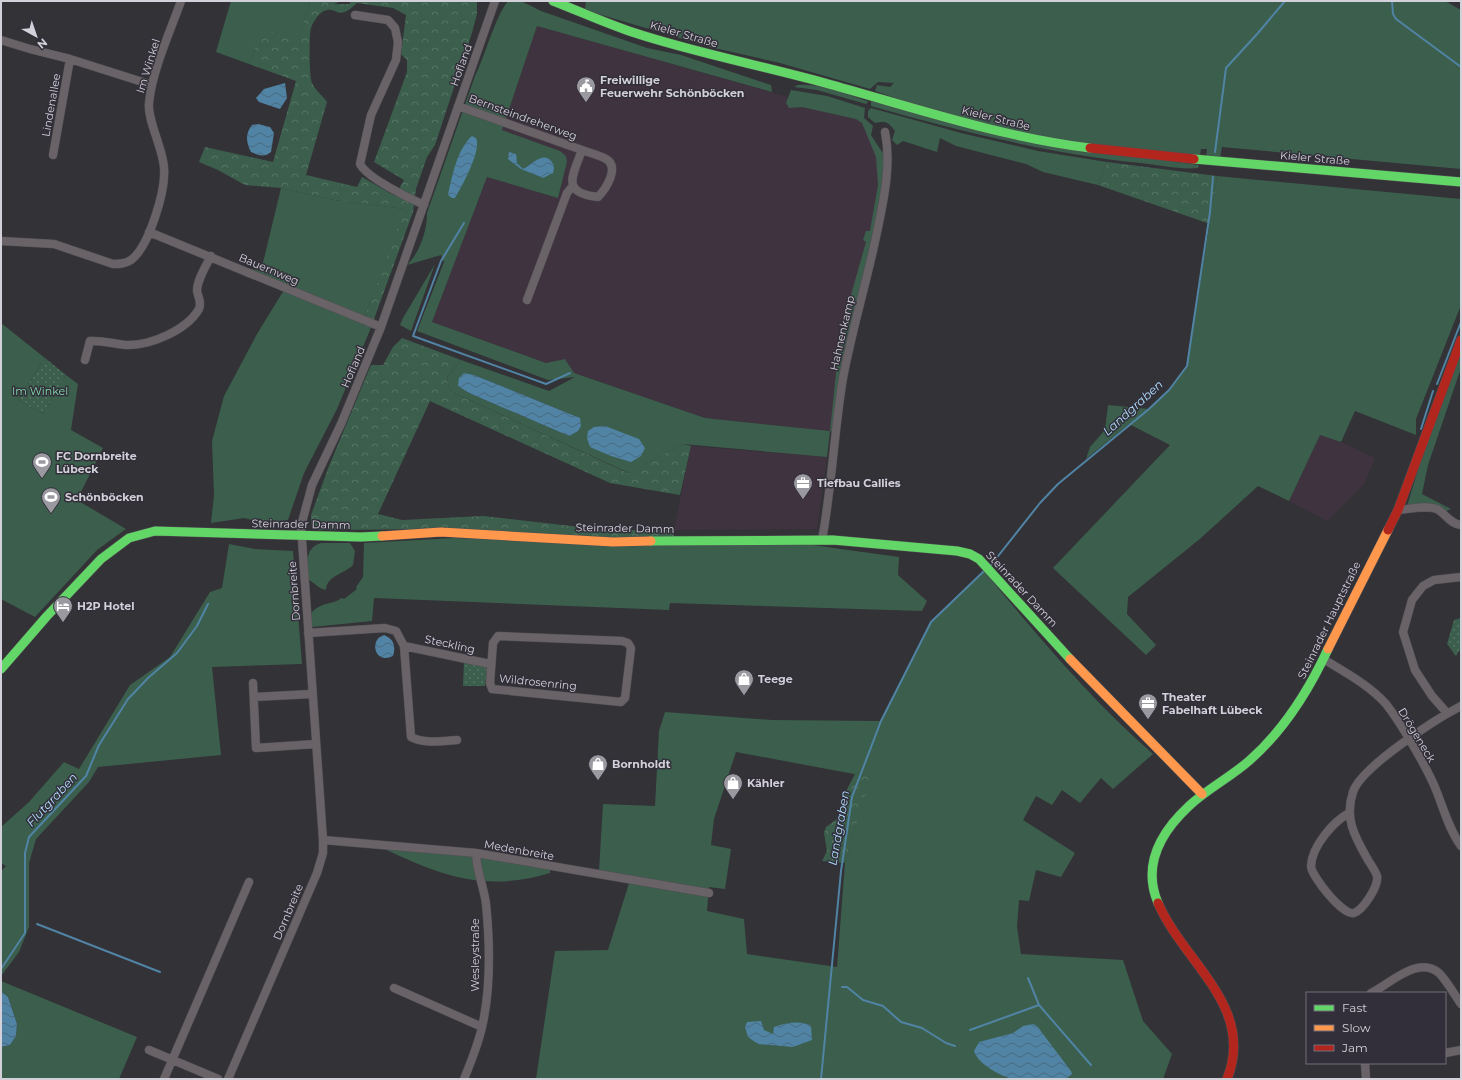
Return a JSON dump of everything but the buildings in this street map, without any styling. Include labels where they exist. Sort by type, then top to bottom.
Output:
[{"type":"main road","name":"Kieler Straße","points":[[554,1],[632,32],[706,53],[787,72],[985,128],[1054,144],[1139,155],[1461,183]]},
{"type":"main road","name":"Steinrader Hauptstraße","points":[[1227,1079],[1236,1050],[1234,1030],[1228,1011],[1161,909],[1154,893],[1151,877],[1152,864],[1156,848],[1178,818],[1202,794],[1250,760],[1293,713],[1314,679],[1325,660],[1352,599],[1398,510],[1461,340]]},
{"type":"main road","name":"Steinrader Damm","points":[[1,669],[47,616],[101,559],[129,538],[155,531],[361,537],[441,532],[613,542],[822,540],[957,551],[970,554],[979,559],[1091,683],[1202,794]]},
{"type":"street","name":"Im Winkel","points":[[1,241],[54,244],[105,261],[122,264],[130,261],[137,254],[149,232],[161,201],[165,182],[162,151],[148,105],[152,85],[181,1]]},
{"type":"street","points":[[490,1],[490,14]]},
{"type":"street","name":"Hofland","points":[[301,535],[301,526],[312,485],[341,424],[382,327],[495,1]]},
{"type":"street","points":[[355,15],[388,20],[395,28],[398,42],[396,60],[371,115],[360,164],[363,169],[379,180],[424,205]]},
{"type":"street","points":[[1,40],[70,59],[152,85]]},
{"type":"street","name":"Lindenallee","points":[[53,155],[70,59]]},
{"type":"street","name":"Bernsteindreherweg","points":[[458,106],[582,150],[607,160],[611,166],[612,173],[607,189],[598,196],[589,196],[578,191],[572,186],[571,180],[582,150]]},
{"type":"street","name":"Hahnenkamp","points":[[822,540],[843,379],[851,338],[871,259],[884,193],[888,156],[884,132]]},
{"type":"street","name":"Bernsteindreherweg","points":[[527,300],[567,193],[572,186]]},
{"type":"street","name":"Bauernweg","points":[[149,232],[382,327]]},
{"type":"street","points":[[85,360],[90,341],[98,340],[105,343],[128,345],[156,340],[175,331],[189,320],[199,308],[200,300],[197,293],[198,287],[211,256]]},
{"type":"street","points":[[1398,510],[1435,508],[1450,521],[1461,525]]},
{"type":"street","name":"Dornbreite","points":[[228,1079],[317,873],[323,853],[301,535]]},
{"type":"street","points":[[1447,713],[1432,696],[1415,670],[1403,632],[1412,600],[1423,586],[1434,580],[1461,577]]},
{"type":"street","points":[[308,633],[385,628],[396,632],[404,646],[411,737],[416,740],[457,740]]},
{"type":"street","name":"Wildrosenring","points":[[498,636],[622,641],[628,643],[631,648],[625,698],[621,702],[492,689],[490,684],[490,664],[493,643],[498,636]]},
{"type":"street","name":"Steckling","points":[[404,646],[490,664]]},
{"type":"street","name":"Drögeneck","points":[[1325,660],[1364,684],[1386,704],[1409,740],[1434,784],[1455,838],[1461,846]]},
{"type":"street","points":[[253,683],[256,748],[316,744]]},
{"type":"street","points":[[254,697],[312,694]]},
{"type":"street","points":[[1349,813],[1337,820],[1329,829],[1316,849],[1311,864],[1312,872],[1316,879],[1340,906],[1352,913],[1357,911],[1367,901],[1376,885],[1377,879],[1352,832],[1349,813],[1353,792],[1364,774],[1376,763],[1447,713],[1461,706]]},
{"type":"street","name":"Medenbreite","points":[[323,840],[476,853],[709,893]]},
{"type":"street","name":"Wesleystraße","points":[[464,1079],[482,1027],[488,983],[488,953],[484,888],[476,853]]},
{"type":"street","points":[[164,1079],[249,882]]},
{"type":"street","points":[[1373,992],[1412,969],[1427,967],[1439,973],[1461,1004]]},
{"type":"street","points":[[394,988],[482,1027]]},
{"type":"street","points":[[149,1050],[218,1079]]},
{"type":"street","points":[[1446,1053],[1461,1050]]},
{"type":"street","points":[[1366,1064],[1366,1079]]},
{"type":"shaded area","points":[[537,26],[862,118],[878,153],[878,199],[830,431],[705,418],[574,373],[565,359],[546,363],[432,322],[487,177],[558,198],[567,162],[566,156],[560,151],[502,130]]},
{"type":"shaded area","points":[[1320,435],[1341,442],[1375,458],[1364,484],[1327,521],[1289,501]]},
{"type":"shaded area","points":[[691,446],[827,457],[817,529],[674,530]]},
{"type":"green space","points":[[231,1],[310,1],[298,41],[255,49],[249,64],[216,52]]},
{"type":"green space","points":[[310,1],[341,1],[334,4],[350,4],[350,1],[477,1],[477,14],[471,36],[435,145],[427,157],[416,189],[413,212],[370,330],[362,324],[404,209],[334,200],[281,188],[245,185],[218,170],[199,162],[205,147],[273,162],[296,81],[249,64],[262,29],[298,40]],"holes":[[[357,3],[393,8],[406,15],[401,54],[407,60],[407,72],[374,162],[404,180],[395,196],[362,177],[357,187],[306,175],[327,102],[315,88],[311,79],[310,39],[313,23],[324,11],[332,10],[341,13],[350,9]]]},
{"type":"green space","points":[[508,1],[521,1],[541,11],[647,48],[681,55],[771,85],[772,92],[537,26],[502,130],[560,151],[566,156],[567,162],[558,198],[487,177],[432,322],[546,363],[565,359],[574,373],[705,418],[830,431],[827,457],[683,444],[629,473],[452,392],[448,385],[447,377],[461,360],[549,391],[575,377],[548,380],[417,331],[444,262],[441,255],[407,265],[416,254],[422,241],[426,227],[427,213],[475,76],[494,26]],"holes":[[[474,375],[580,419],[569,436],[469,393],[458,386]]]},
{"type":"green space","points":[[586,1],[1445,1],[1461,10],[1461,169],[1222,147],[1220,158],[1206,157],[1207,149],[1201,149],[1200,155],[1147,152],[1097,146],[1033,135],[969,120],[875,91],[877,85],[890,87],[894,83],[878,82],[870,89],[780,63],[710,47],[595,13],[585,9]]},
{"type":"green space","points":[[798,85],[824,87],[868,102],[866,104],[817,90],[794,87]]},
{"type":"green space","points":[[791,90],[827,96],[865,108],[864,118],[873,126],[871,135],[884,155],[882,198],[834,432],[830,431],[838,354],[847,309],[866,242],[863,240],[866,231],[870,231],[878,185],[876,157],[862,123],[856,119],[802,107],[789,108],[786,103]]},
{"type":"green space","points":[[871,101],[1031,142],[1199,165],[1198,168],[1177,168],[1039,148],[971,133],[871,106]]},
{"type":"green space","points":[[871,108],[961,133],[1038,151],[1107,162],[1098,185],[1043,172],[1026,164],[956,146],[940,138],[937,152],[903,141],[897,145],[892,140],[895,131],[890,125],[884,122],[875,123],[868,117],[868,111]]},
{"type":"green space","points":[[1107,162],[1217,176],[1210,224],[1098,185]]},
{"type":"green space","points":[[1217,176],[1461,199],[1461,305],[1416,419],[1416,435],[1355,411],[1341,442],[1320,435],[1289,501],[1258,486],[1201,538],[1128,597],[1127,614],[1156,645],[1146,655],[1053,568],[1170,445],[1129,424],[1086,459],[1090,447],[1105,430],[1108,405],[1149,409],[1169,390],[1187,366]]},
{"type":"green space","points":[[281,188],[334,200],[405,209],[362,324],[370,330],[337,409],[304,473],[288,520],[269,524],[244,518],[211,523],[214,495],[212,441],[224,396],[257,334],[284,290],[244,276],[247,268],[261,271]]},
{"type":"green space","points":[[435,264],[411,331],[400,325]]},
{"type":"green space","name":"Schönböcken","points":[[1,323],[45,358],[18,400],[43,414],[66,375],[78,384],[71,430],[103,448],[77,500],[126,529],[97,550],[35,617],[1,599]]},
{"type":"green space","points":[[402,338],[461,360],[447,377],[448,385],[452,392],[628,473],[683,444],[691,446],[680,495],[610,483],[430,401],[378,514],[402,520],[483,516],[606,530],[674,530],[674,537],[635,540],[436,529],[320,530],[311,525],[311,515],[329,466],[371,365],[383,365],[393,347]]},
{"type":"green space","points":[[1461,349],[1461,368],[1428,465],[1422,494],[1451,509],[1446,511],[1407,506],[1424,450]]},
{"type":"green space","name":"Im Winkel","points":[[45,358],[66,375],[43,414],[18,400]]},
{"type":"green space","points":[[454,538],[666,546],[805,544],[899,557],[898,575],[927,601],[922,611],[670,603],[669,610],[374,598],[372,621],[312,627],[311,613],[315,609],[342,598],[344,599],[357,589],[356,587],[363,577],[364,543]]},
{"type":"green space","points":[[321,543],[350,543],[355,551],[353,565],[329,581],[326,590],[320,588],[308,579],[307,563],[309,553],[316,545]]},
{"type":"green space","points":[[229,544],[255,549],[293,551],[302,664],[212,667],[221,755],[98,767],[89,782],[36,839],[29,863],[29,927],[19,952],[1,976],[1,871],[6,866],[1,863],[1,827],[29,802],[64,762],[79,769],[130,685],[170,657],[210,592],[222,588]]},
{"type":"green space","points":[[984,571],[1044,643],[1086,689],[1153,754],[1113,789],[1101,778],[1080,803],[1062,790],[1052,805],[1036,796],[1023,820],[1075,853],[1061,877],[1036,870],[1029,901],[1019,900],[1017,927],[1021,954],[1123,960],[1143,1021],[1172,1054],[1163,1079],[536,1079],[555,951],[608,950],[631,877],[599,871],[603,804],[655,806],[659,731],[665,712],[772,720],[881,721],[931,622]],"holes":[[[736,752],[870,777],[845,863],[837,967],[747,954],[744,919],[707,911],[709,887],[725,889],[731,849],[711,845],[714,819]]]},
{"type":"green space","points":[[1461,618],[1461,648],[1456,656],[1447,644],[1454,620]]},
{"type":"green space","points":[[464,661],[484,665],[487,668],[485,686],[463,686]]},
{"type":"green space","points":[[855,774],[871,777],[845,863],[822,861],[827,851],[824,833],[826,827],[837,819],[843,797]]},
{"type":"green space","points":[[390,847],[467,855],[550,869],[550,873],[527,879],[506,881],[466,879],[427,868],[408,860],[387,850]]},
{"type":"green space","points":[[1,981],[137,1037],[119,1079],[1,1079],[1,1047],[10,1045],[16,1036],[17,1024],[8,997],[1,991]]},
{"type":"water","points":[[285,83],[287,98],[280,109],[259,102],[256,98],[264,89]]},
{"type":"water","points":[[258,124],[270,127],[274,133],[271,152],[266,155],[251,152],[248,145],[248,132],[252,125]]},
{"type":"water","points":[[472,136],[476,138],[477,144],[474,159],[455,198],[452,198],[448,195],[456,164],[462,148]]},
{"type":"water","points":[[509,152],[516,154],[517,163],[523,169],[540,158],[548,158],[553,164],[553,173],[543,178],[521,169],[508,159]]},
{"type":"water","points":[[464,373],[474,375],[580,418],[581,426],[578,431],[569,436],[469,393],[458,386],[459,378]]},
{"type":"water","points":[[605,426],[639,439],[645,448],[641,456],[631,462],[611,456],[590,447],[587,438],[588,431],[594,427]]},
{"type":"water","points":[[384,635],[392,641],[394,646],[393,656],[387,658],[381,657],[378,654],[375,646],[379,637]]},
{"type":"water","points":[[1,991],[8,997],[17,1024],[16,1036],[10,1045],[1,1047]]},
{"type":"water","points":[[761,1021],[764,1030],[773,1034],[774,1027],[788,1023],[807,1024],[811,1026],[812,1040],[793,1047],[758,1044],[748,1037],[745,1027],[747,1022]]},
{"type":"water","points":[[1033,1024],[1037,1026],[1071,1071],[1072,1074],[1066,1079],[1013,1079],[990,1069],[976,1056],[974,1051],[979,1042],[1013,1033],[1023,1026]]},
{"type":"waterway","name":"Landgraben","points":[[1215,152],[1226,68],[1285,1]]},
{"type":"waterway","points":[[1392,1],[1393,14],[1396,19],[1461,67]]},
{"type":"waterway","name":"Landgraben","points":[[991,565],[1040,503],[1058,484],[1149,409],[1169,390],[1187,366],[1210,212],[1213,177]]},
{"type":"waterway","points":[[464,223],[441,261],[413,336],[546,384],[570,373]]},
{"type":"waterway","points":[[1437,384],[1461,322]]},
{"type":"waterway","points":[[1421,429],[1433,391]]},
{"type":"waterway","name":"Landgraben","points":[[821,1079],[841,871],[852,797],[881,721],[931,622],[984,571]]},
{"type":"waterway","name":"Flutgraben","points":[[1,969],[25,933],[25,853],[29,837],[86,776],[99,745],[128,699],[148,678],[177,653],[197,626],[208,604]]},
{"type":"waterway","points":[[37,924],[160,972]]},
{"type":"waterway","points":[[1028,978],[1039,1005],[1091,1065]]},
{"type":"waterway","points":[[842,987],[847,987],[863,1000],[883,1006],[901,1022],[922,1028],[946,1043],[955,1046]]},
{"type":"waterway","points":[[970,1030],[1039,1005]]},
{"type":"traffic: fast","points":[[553,1],[602,21],[680,46],[858,92],[990,129],[1023,137],[1090,148]]},
{"type":"traffic: fast","points":[[1194,159],[1461,182]]},
{"type":"traffic: fast","points":[[1,669],[47,616],[101,559],[129,538],[155,531],[361,537],[382,536]]},
{"type":"traffic: fast","points":[[651,541],[833,540],[957,551],[970,554],[979,559],[1070,659]]},
{"type":"traffic: fast","points":[[1158,903],[1152,875],[1153,862],[1157,850],[1170,827],[1179,816],[1203,794],[1243,766],[1263,748],[1295,708],[1313,679],[1328,649]]},
{"type":"traffic: slow","points":[[1328,649],[1388,530]]},
{"type":"traffic: slow","points":[[382,536],[441,532],[613,542],[651,541]]},
{"type":"traffic: slow","points":[[1070,659],[1202,794]]},
{"type":"traffic: jam","points":[[1090,148],[1194,159]]},
{"type":"traffic: jam","points":[[1388,530],[1398,510],[1461,340]]},
{"type":"traffic: jam","points":[[1158,903],[1170,925],[1213,986],[1225,1007],[1232,1030],[1233,1053],[1227,1079]]},
{"type":"place","name":"Freiwillige Feuerwehr Schönböcken","points":[[586,103]]},
{"type":"place","name":"FC Dornbreite Lübeck","points":[[42,479]]},
{"type":"place","name":"Tiefbau Callies","points":[[803,500]]},
{"type":"place","name":"Schönböcken","points":[[51,514]]},
{"type":"place","name":"H2P Hotel","points":[[63,623]]},
{"type":"place","name":"Teege","points":[[744,696]]},
{"type":"place","name":"Theater Fabelhaft Lübeck","points":[[1148,720]]},
{"type":"place","name":"Bornholdt","points":[[598,781]]},
{"type":"place","name":"Kähler","points":[[733,800]]}]
